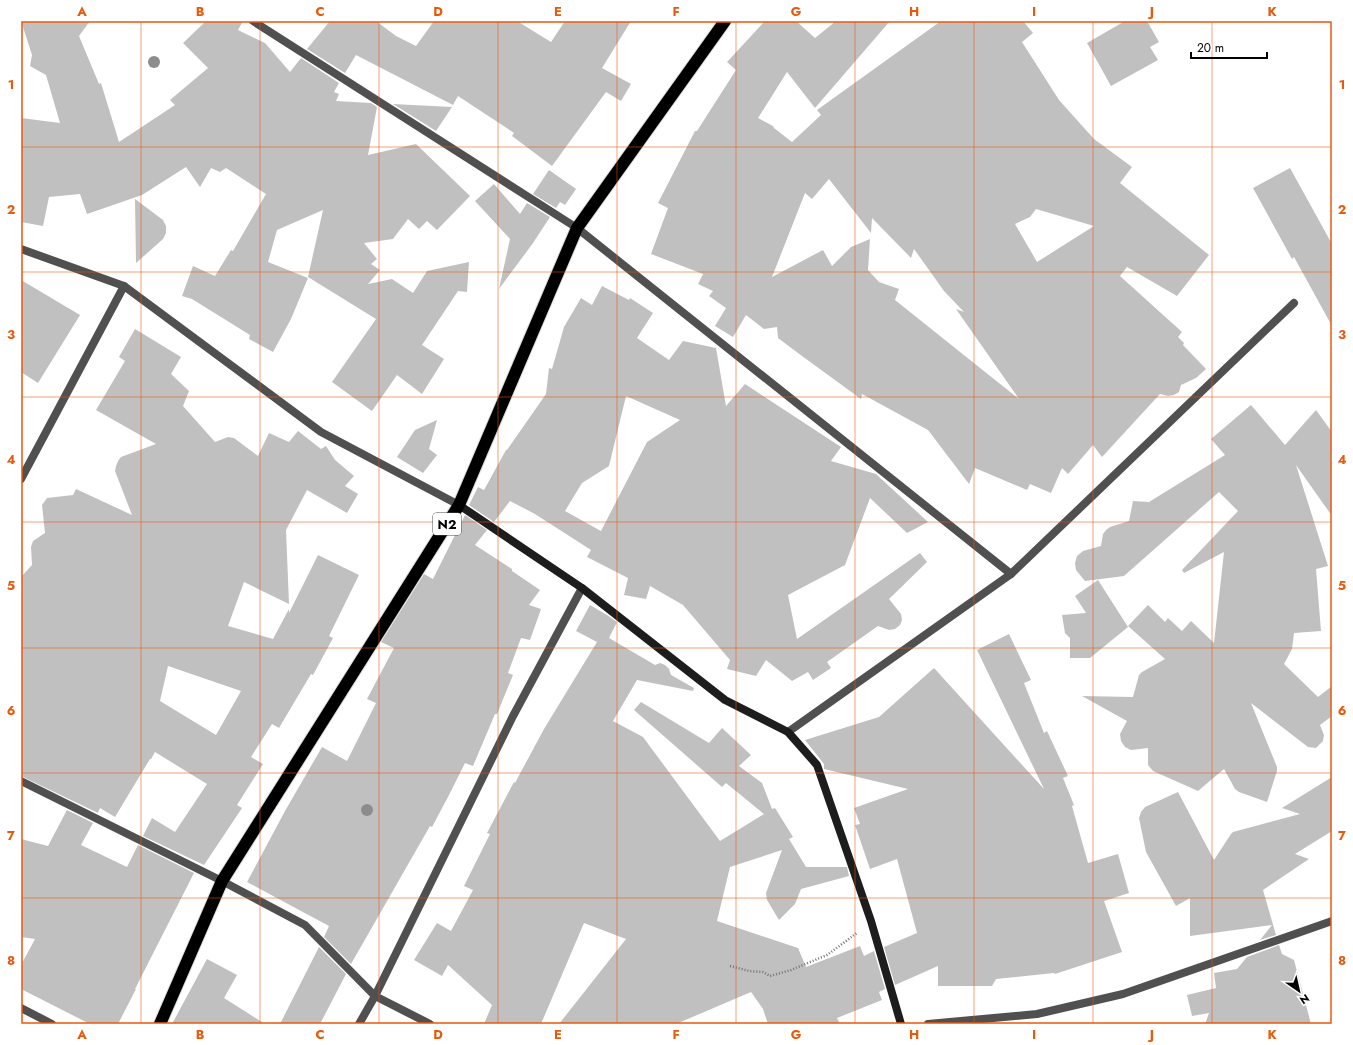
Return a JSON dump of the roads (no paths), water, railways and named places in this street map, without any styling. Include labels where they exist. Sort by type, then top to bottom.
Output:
[{"type":"highway","name":"N2","points":[[160,1024],[222,881],[459,505],[577,228],[725,21]]},
{"type":"street","points":[[253,21],[577,228],[1011,574]]},
{"type":"street","points":[[21,249],[124,286],[321,432],[459,505],[582,588],[725,700],[788,732],[817,765],[871,921],[901,1024]]},
{"type":"street","points":[[21,479],[124,286]]},
{"type":"street","points":[[788,732],[1011,574],[1294,303]]},
{"type":"street","points":[[359,1024],[375,996],[513,716],[582,588]]},
{"type":"street","points":[[21,781],[222,881],[305,925],[375,996],[430,1024]]},
{"type":"street","points":[[928,1024],[1037,1014],[1123,994],[1332,921]]},
{"type":"street","points":[[21,1008],[52,1024]]}]
